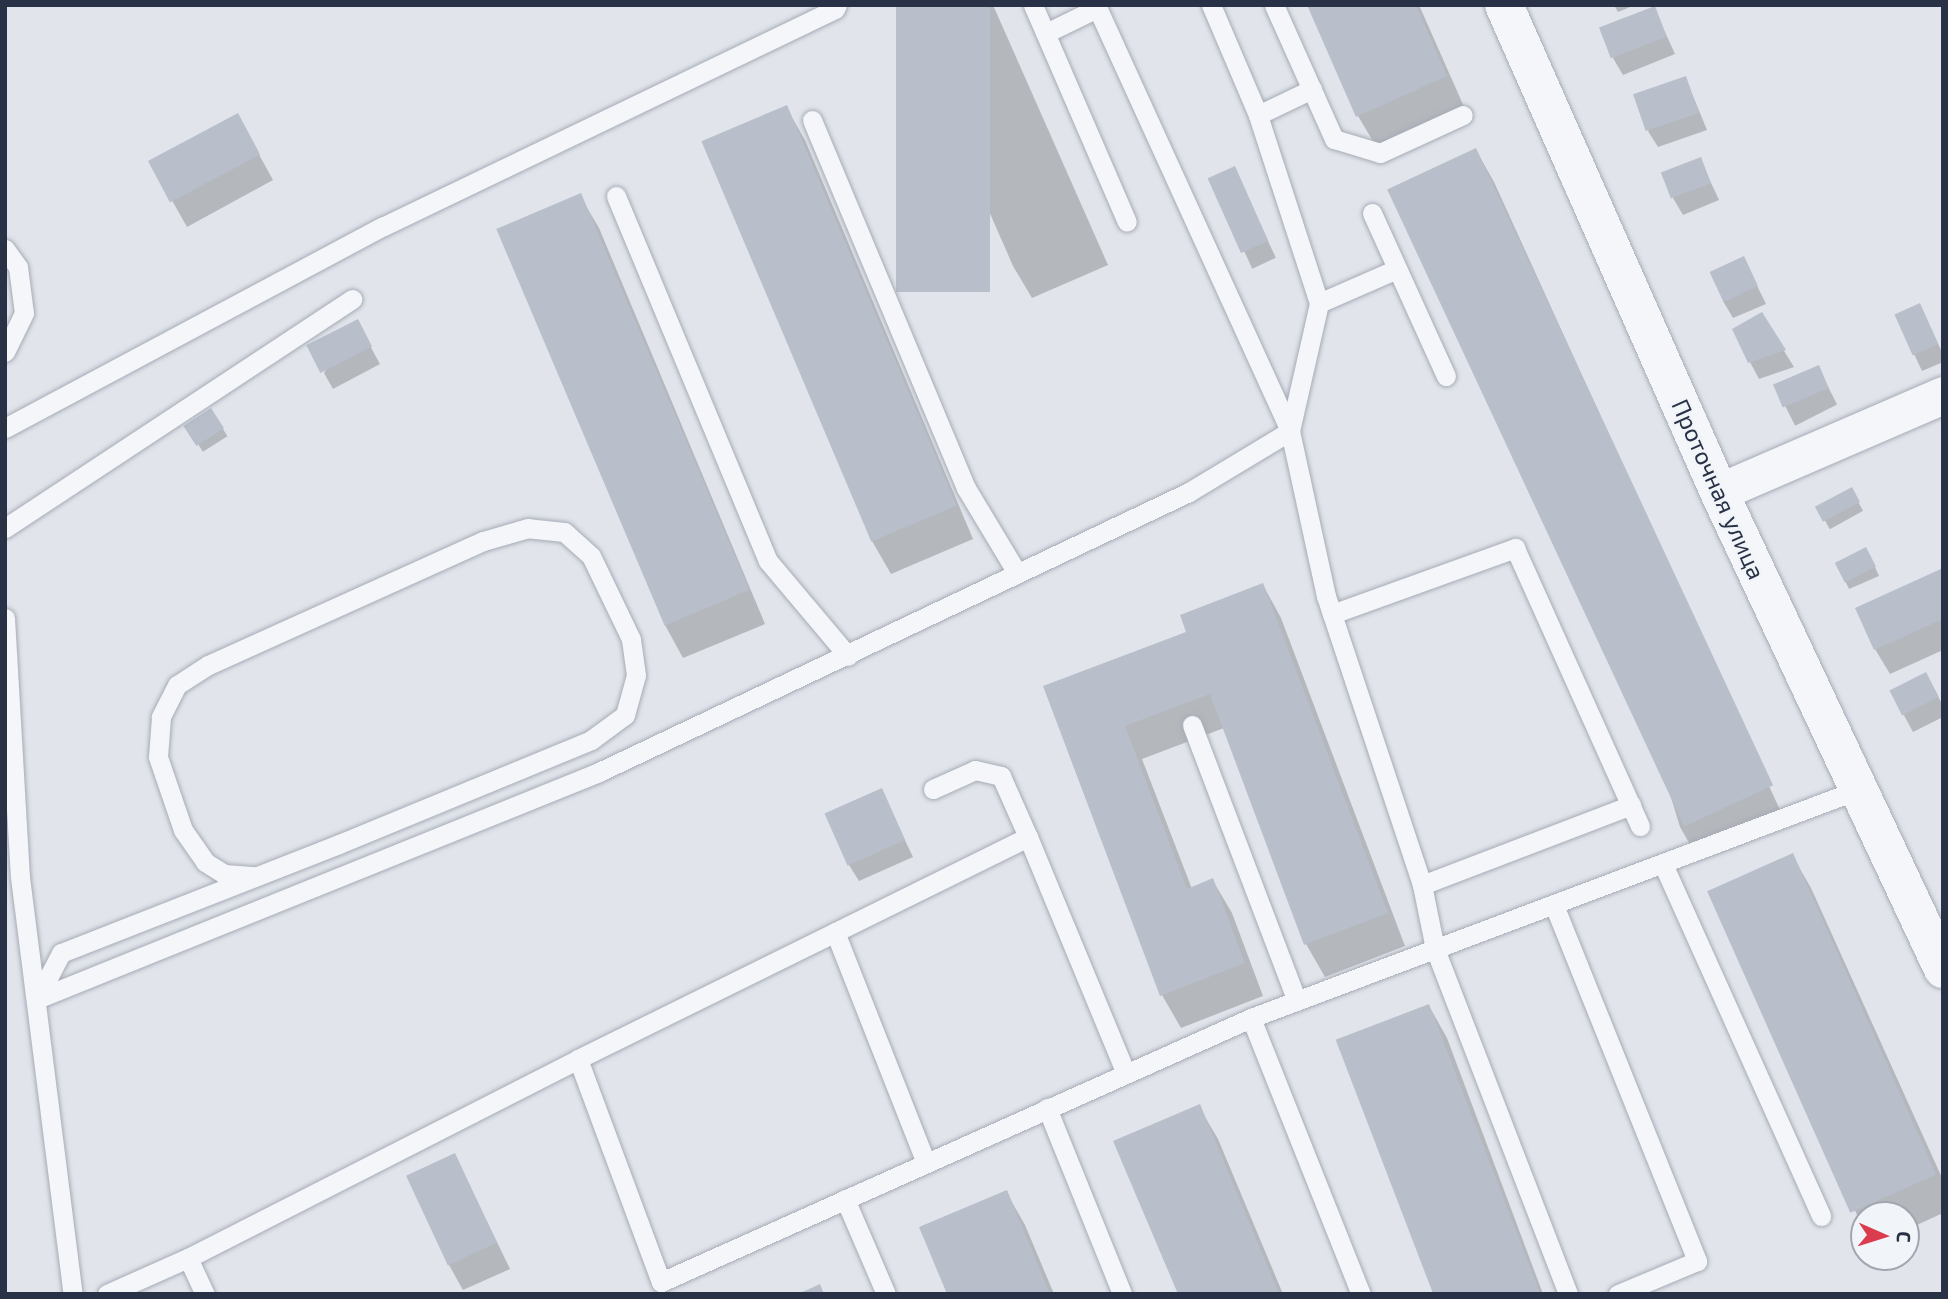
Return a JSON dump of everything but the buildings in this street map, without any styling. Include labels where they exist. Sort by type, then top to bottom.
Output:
[{"type":"street","name":"Проточная улица","points":[[1504,5],[1719,492],[1943,969]]},
{"type":"street","points":[[1719,492],[1943,395]]},
{"type":"lane","points":[[5,428],[384,226],[822,16],[837,5]]},
{"type":"lane","points":[[1033,5],[1127,222]]},
{"type":"lane","points":[[37,999],[599,772],[1189,492],[1290,431],[1319,303],[1258,115],[1211,5]]},
{"type":"lane","points":[[1274,5],[1334,139],[1380,153],[1463,115]]},
{"type":"lane","points":[[1046,33],[1097,6],[1290,431],[1332,614],[1422,886],[1435,949],[1568,1294]]},
{"type":"lane","points":[[1258,115],[1312,89]]},
{"type":"lane","points":[[812,120],[966,488],[1017,573]]},
{"type":"lane","points":[[616,196],[768,561],[848,656]]},
{"type":"lane","points":[[1372,213],[1446,376]]},
{"type":"lane","points":[[5,249],[18,267],[24,313],[5,352]]},
{"type":"lane","points":[[1319,303],[1396,269]]},
{"type":"lane","points":[[5,528],[352,299]]},
{"type":"lane","points":[[37,999],[61,953],[255,876],[591,740],[625,715],[636,675],[631,639],[591,556],[564,532],[528,528],[482,541],[208,666],[177,685],[161,717],[158,757],[183,830],[205,862],[225,874],[255,876]]},
{"type":"lane","points":[[1332,614],[1515,548],[1640,826]]},
{"type":"lane","points":[[5,618],[20,877],[73,1294]]},
{"type":"lane","points":[[1192,725],[1297,1001]]},
{"type":"lane","points":[[933,789],[975,770],[1001,776],[1126,1074]]},
{"type":"lane","points":[[578,1059],[662,1288],[845,1199],[1251,1018],[1857,790]]},
{"type":"lane","points":[[1422,886],[1631,805]]},
{"type":"lane","points":[[107,1294],[188,1258],[578,1059],[1028,837]]},
{"type":"lane","points":[[1663,864],[1821,1216]]},
{"type":"lane","points":[[1554,905],[1697,1261],[1618,1294]]},
{"type":"lane","points":[[835,932],[926,1163]]},
{"type":"lane","points":[[1251,1018],[1361,1294]]},
{"type":"lane","points":[[1047,1108],[1122,1294]]},
{"type":"lane","points":[[845,1199],[886,1294]]},
{"type":"lane","points":[[188,1258],[205,1294]]}]
